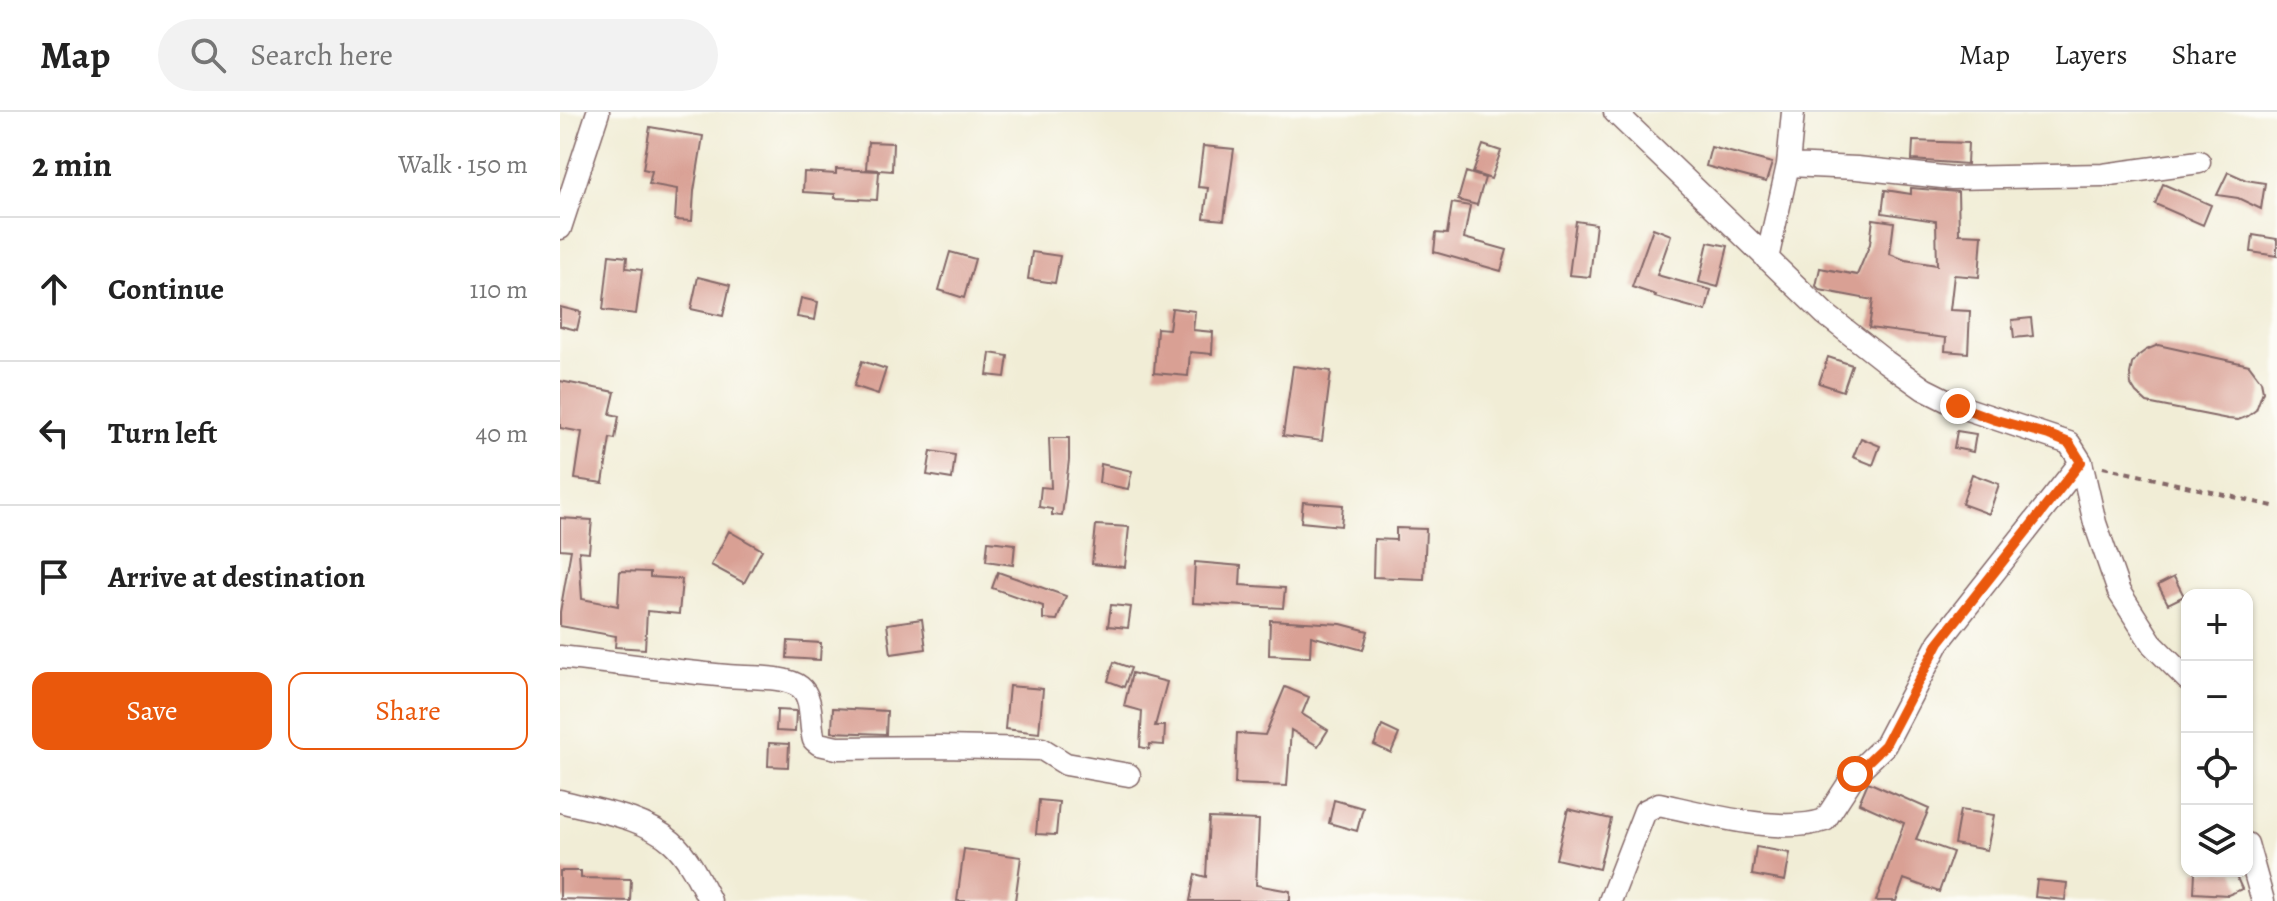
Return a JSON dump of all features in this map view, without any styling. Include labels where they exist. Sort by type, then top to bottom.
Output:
[{"type":"street","points":[[560,228],[598,112]]},
{"type":"street","points":[[1615,112],[1825,314],[1886,362],[1924,389],[1958,406],[2069,443],[2081,462],[2095,523],[2119,592],[2153,645],[2181,673]]},
{"type":"street","points":[[1767,259],[1788,165],[1793,112]]},
{"type":"street","points":[[1788,165],[1857,168],[1952,178],[2103,175],[2199,162]]},
{"type":"street","points":[[1610,901],[1645,811],[1653,806],[1659,804],[1725,819],[1795,826],[1825,820],[1855,774],[1885,745],[1939,642],[2081,462]]},
{"type":"street","points":[[560,657],[797,684],[804,689],[808,699],[814,740],[837,748],[1042,749],[1066,764],[1129,775]]},
{"type":"street","points":[[560,801],[645,824],[674,843],[710,901]]},
{"type":"street","points":[[2253,865],[2263,901]]},
{"type":"path","points":[[2081,462],[2277,507]]},
{"type":"building","points":[[650,127],[703,136],[692,221],[675,220],[677,189],[649,184],[652,171],[643,169]]},
{"type":"building","points":[[1913,141],[1968,143],[1967,164],[1912,160]]},
{"type":"building","points":[[868,142],[893,143],[892,171],[866,169]]},
{"type":"building","points":[[1483,145],[1501,151],[1491,179],[1473,173]]},
{"type":"building","points":[[1203,146],[1234,149],[1224,220],[1204,218],[1208,188],[1198,187]]},
{"type":"building","points":[[1711,147],[1772,163],[1766,182],[1706,166]]},
{"type":"building","points":[[836,169],[879,171],[877,200],[835,198],[835,194],[803,192],[804,172],[836,174]]},
{"type":"building","points":[[1466,172],[1485,178],[1477,205],[1458,200]]},
{"type":"building","points":[[2228,172],[2246,180],[2265,183],[2261,209],[2238,198],[2217,195]]},
{"type":"building","points":[[2163,184],[2211,205],[2203,225],[2155,204]]},
{"type":"building","points":[[1911,188],[1958,192],[1959,234],[1982,235],[1979,277],[1954,275],[1950,310],[1970,311],[1968,353],[1945,351],[1946,338],[1869,328],[1873,300],[1820,290],[1816,286],[1820,268],[1857,275],[1870,244],[1873,219],[1894,222],[1890,254],[1905,260],[1937,265],[1936,221],[1882,213],[1885,190],[1911,194]]},
{"type":"building","points":[[1452,203],[1470,206],[1464,238],[1507,250],[1501,271],[1434,252],[1436,233],[1447,234]]},
{"type":"building","points":[[1576,221],[1596,224],[1590,277],[1569,275]]},
{"type":"building","points":[[1653,228],[1671,235],[1657,275],[1711,290],[1706,311],[1655,297],[1632,287]]},
{"type":"building","points":[[2253,235],[2277,239],[2277,256],[2251,252]]},
{"type":"building","points":[[1708,242],[1728,246],[1718,287],[1699,282]]},
{"type":"building","points":[[950,252],[975,259],[964,298],[939,290]]},
{"type":"building","points":[[1032,252],[1060,256],[1055,283],[1028,279]]},
{"type":"building","points":[[609,255],[627,257],[626,268],[642,270],[636,314],[603,310]]},
{"type":"building","points":[[698,277],[730,285],[723,316],[691,309]]},
{"type":"building","points":[[801,298],[818,302],[815,320],[797,317]]},
{"type":"building","points":[[560,307],[581,312],[577,330],[560,326]]},
{"type":"building","points":[[1172,308],[1195,311],[1193,330],[1213,332],[1212,354],[1190,352],[1188,376],[1154,373],[1157,328],[1169,329]]},
{"type":"building","points":[[2031,318],[2033,336],[2014,338],[2012,320]]},
{"type":"building","points":[[2158,345],[2249,365],[2261,381],[2263,391],[2256,410],[2238,420],[2147,403],[2131,385],[2130,374],[2138,356]]},
{"type":"building","points":[[990,353],[1008,356],[1005,377],[987,375]]},
{"type":"building","points":[[1828,357],[1852,365],[1843,391],[1819,383]]},
{"type":"building","points":[[862,361],[886,369],[878,394],[854,386]]},
{"type":"building","points":[[1293,366],[1331,371],[1322,441],[1283,436]]},
{"type":"building","points":[[560,381],[615,392],[610,414],[619,416],[615,439],[610,438],[603,483],[575,479],[582,432],[560,428]]},
{"type":"building","points":[[1957,431],[1976,434],[1973,452],[1954,448]]},
{"type":"building","points":[[1049,438],[1069,438],[1062,516],[1052,515],[1052,509],[1039,507],[1041,487],[1051,488]]},
{"type":"building","points":[[1861,438],[1880,446],[1873,465],[1853,457]]},
{"type":"building","points":[[931,451],[955,455],[952,479],[927,475]]},
{"type":"building","points":[[1101,464],[1132,471],[1128,489],[1099,483]]},
{"type":"building","points":[[1972,474],[1999,484],[1989,514],[1962,504]]},
{"type":"building","points":[[1303,502],[1343,505],[1341,526],[1301,522]]},
{"type":"building","points":[[560,518],[592,520],[589,552],[579,551],[582,599],[618,606],[620,571],[650,572],[650,577],[682,579],[679,614],[647,611],[645,649],[615,647],[616,636],[560,626],[571,550],[560,549]]},
{"type":"building","points":[[1096,525],[1129,527],[1125,567],[1092,564]]},
{"type":"building","points":[[1396,528],[1426,529],[1424,579],[1373,577],[1374,539],[1396,540]]},
{"type":"building","points":[[729,531],[762,550],[744,583],[711,565]]},
{"type":"building","points":[[988,541],[1015,544],[1013,565],[986,561]]},
{"type":"building","points":[[1195,562],[1241,566],[1240,585],[1285,588],[1283,608],[1193,603]]},
{"type":"building","points":[[998,572],[1066,596],[1057,620],[1043,619],[1043,606],[992,588]]},
{"type":"building","points":[[2174,577],[2181,598],[2168,604],[2158,585]]},
{"type":"building","points":[[1111,605],[1131,607],[1128,628],[1108,626]]},
{"type":"building","points":[[922,619],[926,649],[891,654],[887,624]]},
{"type":"building","points":[[1270,620],[1341,624],[1368,631],[1363,650],[1311,636],[1310,657],[1269,655]]},
{"type":"building","points":[[788,641],[821,643],[820,660],[787,658]]},
{"type":"building","points":[[1114,662],[1131,668],[1124,687],[1108,681]]},
{"type":"building","points":[[1132,673],[1167,682],[1155,726],[1165,726],[1164,745],[1150,744],[1149,749],[1140,747],[1142,711],[1124,706]]},
{"type":"building","points":[[1009,686],[1043,689],[1039,733],[1005,729]]},
{"type":"building","points":[[1285,687],[1309,697],[1302,714],[1328,730],[1318,746],[1291,730],[1287,786],[1235,784],[1237,733],[1265,735]]},
{"type":"building","points":[[833,708],[887,711],[886,734],[832,732]]},
{"type":"building","points":[[777,710],[796,711],[795,732],[776,731]]},
{"type":"building","points":[[1382,726],[1399,734],[1391,753],[1374,745]]},
{"type":"building","points":[[769,743],[789,744],[788,767],[768,766]]},
{"type":"building","points":[[1868,782],[1929,809],[1916,839],[1953,852],[1939,892],[1904,879],[1896,901],[1876,901],[1904,823],[1859,803]]},
{"type":"building","points":[[1039,800],[1059,802],[1056,835],[1036,834]]},
{"type":"building","points":[[1334,800],[1363,808],[1357,831],[1329,823]]},
{"type":"building","points":[[1568,809],[1611,819],[1599,869],[1556,859]]},
{"type":"building","points":[[1960,810],[1994,815],[1987,850],[1954,844]]},
{"type":"building","points":[[1209,818],[1259,820],[1256,885],[1290,891],[1290,901],[1190,901],[1195,874],[1206,877]]},
{"type":"building","points":[[1756,847],[1790,853],[1785,881],[1752,875]]},
{"type":"building","points":[[964,849],[1021,857],[1015,901],[957,901]]},
{"type":"building","points":[[560,871],[581,871],[581,878],[631,879],[630,901],[560,899]]},
{"type":"building","points":[[2195,877],[2237,877],[2242,889],[2228,895],[2194,893]]},
{"type":"building","points":[[2037,880],[2067,883],[2065,900],[2035,897]]},
{"type":"route","points":[[1855,774],[1885,745],[1939,642],[2081,462],[2069,443],[1958,406]]}]
